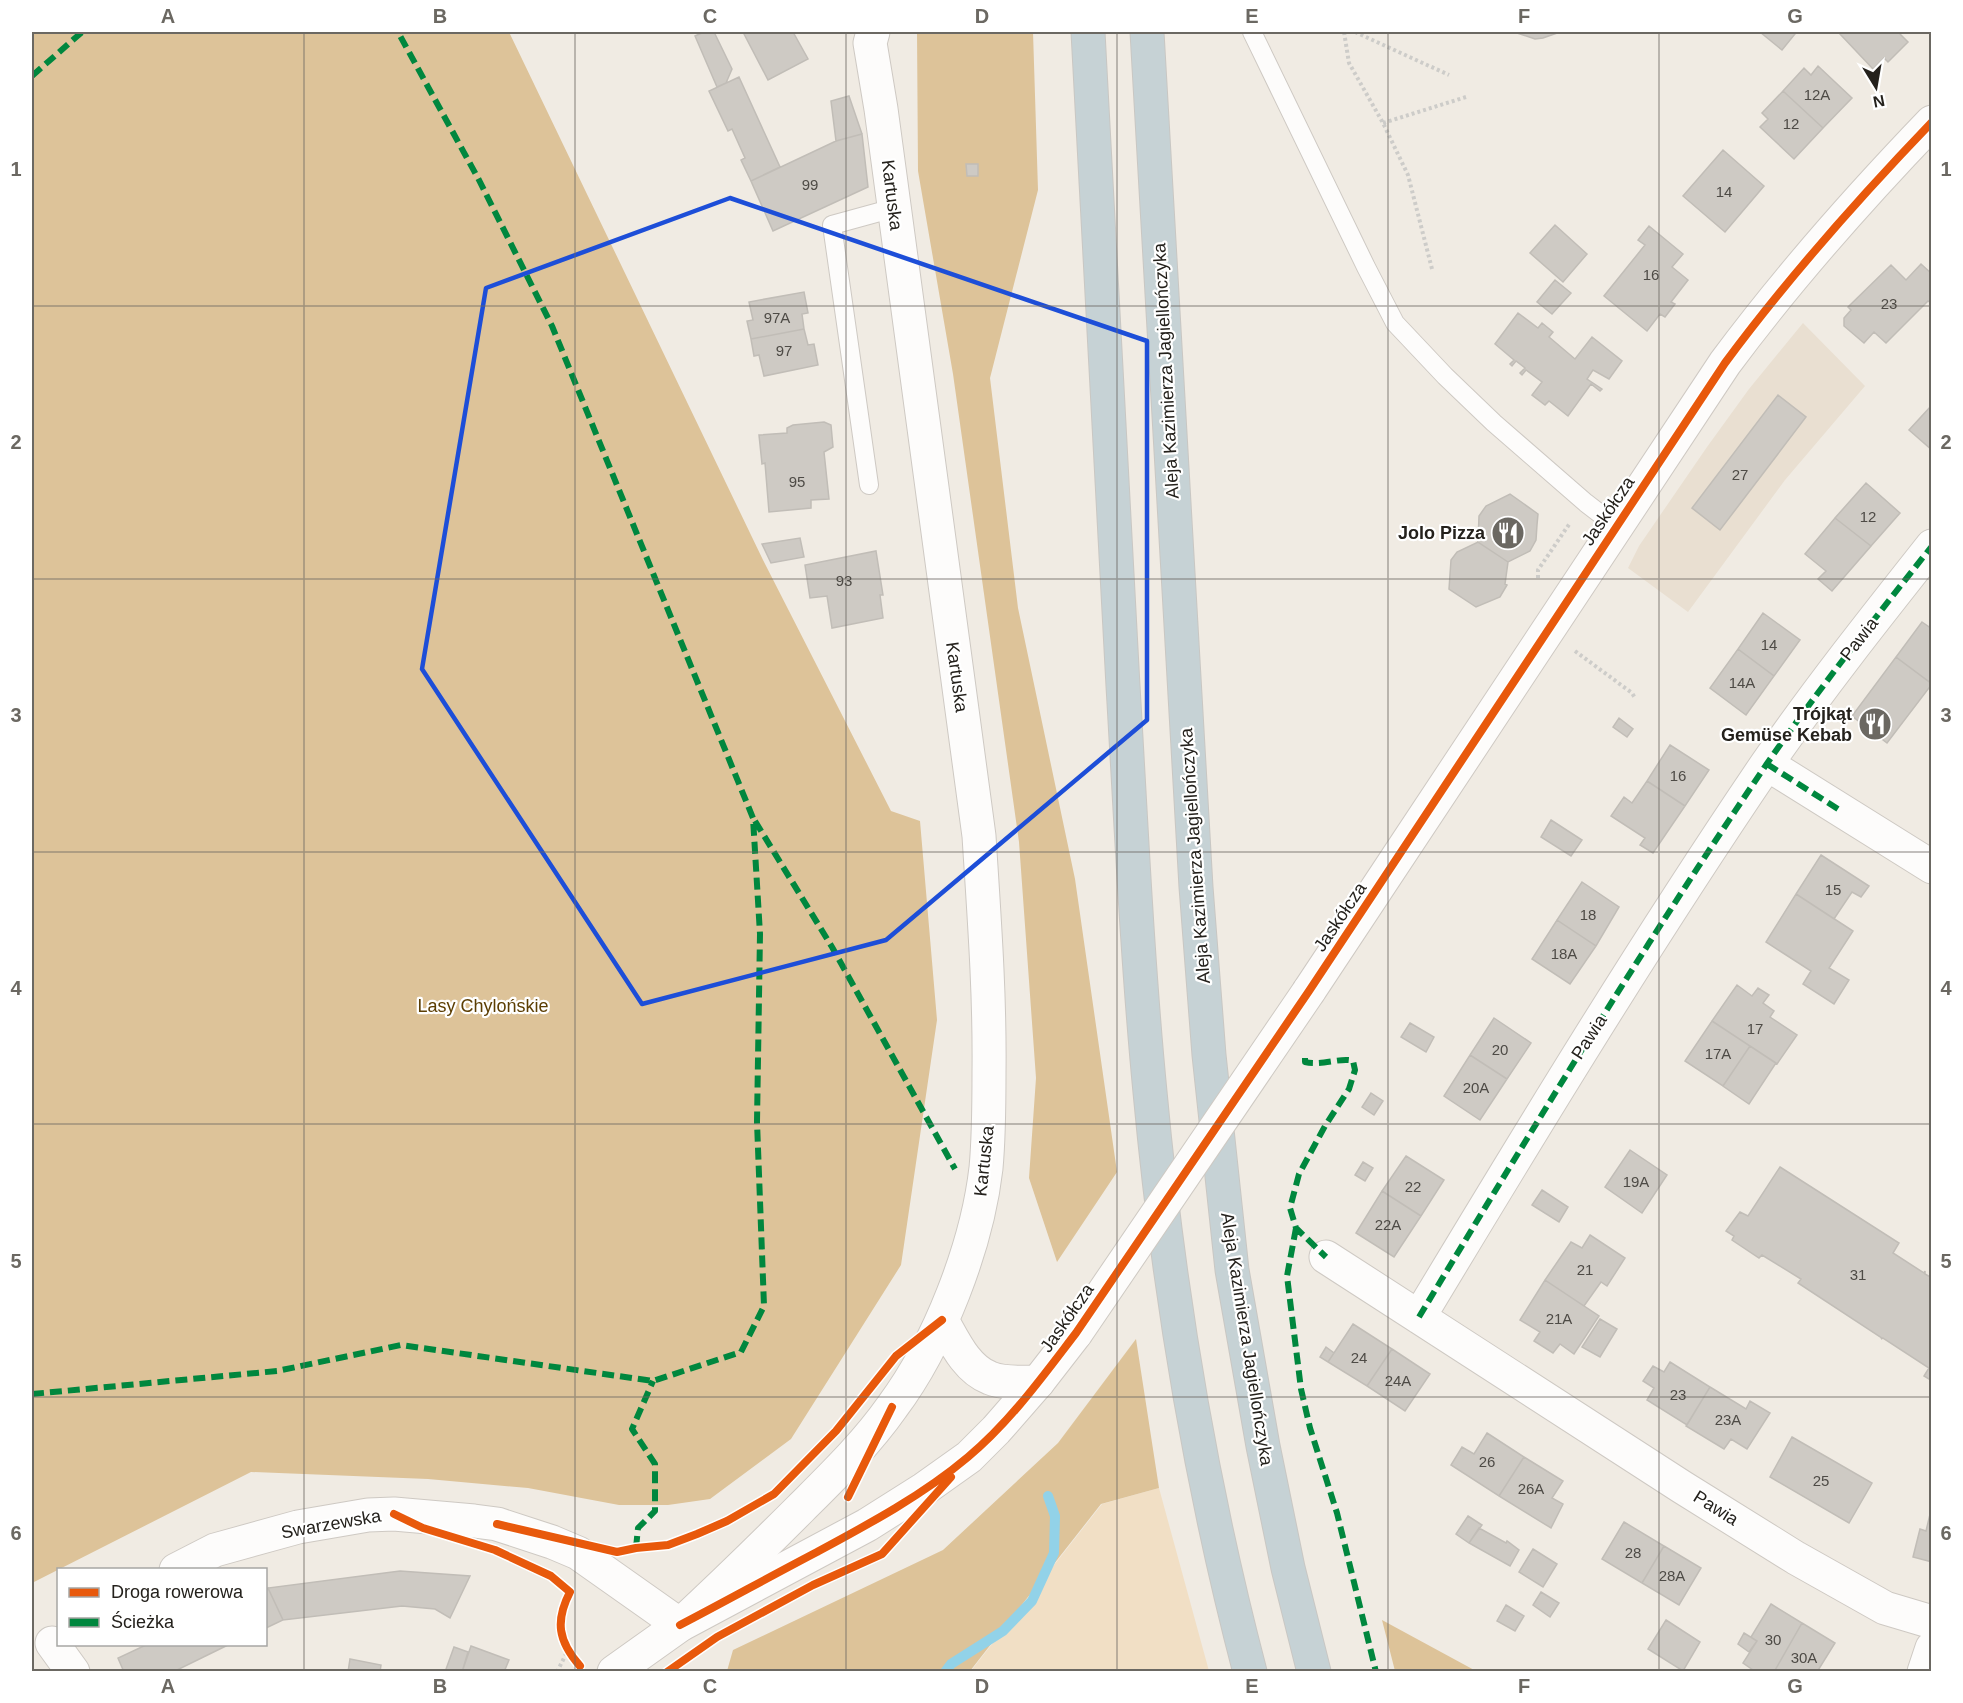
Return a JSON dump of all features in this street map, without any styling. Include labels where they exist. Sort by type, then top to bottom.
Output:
[{"type":"highway","points":[[1088,32],[1133,866],[1150,1092],[1173,1282],[1195,1422],[1229,1593],[1250,1671]]},
{"type":"highway","name":"Aleja Kazimierza Jagiellończyka","points":[[1147,32],[1196,888],[1209,1054],[1232,1270],[1279,1524],[1314,1671]]},
{"type":"street","name":"Kartuska","points":[[614,1671],[680,1625],[856,1451],[892,1407],[917,1369],[942,1320],[975,1227],[986,1169],[989,1121],[989,1047],[979,837],[870,35]]},
{"type":"street","name":"Jaskółcza","points":[[680,1625],[867,1525],[924,1489],[969,1457],[1038,1382],[1076,1333],[1309,991],[1725,363],[1759,318],[1869,188],[1932,122]]},
{"type":"street","name":"Pawia","points":[[1419,1317],[1580,1049],[1767,764],[1841,662],[1932,546]]},
{"type":"street","points":[[1767,764],[1932,867]]},
{"type":"street","name":"Pawia","points":[[1326,1257],[1796,1558],[1885,1608],[1932,1622]]},
{"type":"street","points":[[942,1320],[967,1360],[979,1372],[992,1379],[1038,1382]]},
{"type":"street","name":"Swarzewska","points":[[178,1568],[215,1550],[267,1535],[298,1527],[368,1515],[394,1514],[474,1521],[497,1524],[578,1553],[680,1625]]},
{"type":"street","points":[[47,1646],[73,1671]]},
{"type":"street","points":[[1924,1671],[1932,1648]]},
{"type":"lane","points":[[1252,32],[1360,256],[1395,323],[1494,423],[1616,526]]},
{"type":"lane","points":[[869,485],[832,225],[894,208]]},
{"type":"path","points":[[1344,32],[1348,63],[1383,123],[1408,175],[1432,269]]},
{"type":"path","points":[[1355,32],[1449,75]]},
{"type":"path","points":[[1383,123],[1466,97]]},
{"type":"path","points":[[1539,587],[1538,570],[1557,540]]},
{"type":"path","points":[[1582,656],[1632,693],[1635,698]]},
{"type":"path","points":[[557,1671],[567,1652]]},
{"type":"highlighted area","points":[[730,198],[1147,341],[1147,720],[886,940],[642,1004],[422,669],[486,288]]},
{"type":"shaded area","points":[[1803,323],[1865,386],[1785,480],[1688,612],[1628,568],[1639,546],[1707,447],[1749,389]]},
{"type":"shaded area","points":[[1159,1488],[1209,1671],[970,1672],[1102,1504]]},
{"type":"green space","name":"Lasy Chylońskie","points":[[32,32],[509,32],[763,560],[891,811],[920,821],[937,1020],[901,1265],[791,1439],[710,1499],[668,1505],[619,1505],[528,1488],[428,1479],[251,1472],[62,1568],[57,1568],[57,1570],[32,1583]]},
{"type":"green space","points":[[917,32],[1033,32],[1038,190],[990,378],[1018,608],[1075,879],[1117,1172],[1057,1262],[1029,1178],[1036,1078],[1019,842],[953,374],[918,171]]},
{"type":"green space","points":[[1136,1339],[1159,1488],[1101,1504],[970,1671],[727,1671],[733,1650],[943,1550],[1058,1443]]},
{"type":"green space","points":[[1382,1620],[1476,1671],[1395,1671]]},
{"type":"building","points":[[704,32],[714,32],[732,69],[726,83],[717,87],[695,36]]},
{"type":"building","points":[[743,32],[793,32],[808,59],[768,80]]},
{"type":"building","points":[[1514,32],[1560,32],[1535,39]]},
{"type":"building","points":[[1760,32],[1792,32],[1795,34],[1782,50]]},
{"type":"building","points":[[1842,32],[1898,32],[1908,42],[1888,62],[1884,58],[1873,69],[1840,34]]},
{"type":"building","points":[[1818,66],[1852,98],[1823,128],[1783,91],[1804,68],[1811,75]]},
{"type":"building","points":[[739,77],[780,167],[751,181],[741,160],[745,158],[732,129],[728,131],[709,91]]},
{"type":"building","points":[[1783,91],[1823,128],[1794,159],[1760,127],[1768,119],[1762,113]]},
{"type":"building","points":[[849,96],[862,134],[836,141],[831,101]]},
{"type":"building","points":[[862,134],[868,187],[773,231],[751,181],[836,141]]},
{"type":"building","points":[[1723,150],[1764,186],[1725,232],[1683,196]]},
{"type":"building","points":[[966,164],[978,164],[978,176],[967,176]]},
{"type":"building","points":[[1555,225],[1587,254],[1563,282],[1530,253]]},
{"type":"building","points":[[1649,226],[1683,254],[1672,267],[1688,280],[1671,302],[1675,304],[1665,317],[1660,314],[1647,331],[1604,296],[1645,245],[1638,240]]},
{"type":"building","points":[[1921,264],[1932,274],[1932,304],[1928,301],[1886,343],[1874,332],[1864,343],[1844,326],[1844,318],[1851,310],[1848,307],[1891,265],[1906,280]]},
{"type":"building","points":[[1555,280],[1571,293],[1552,314],[1537,302]]},
{"type":"building","points":[[804,292],[808,313],[802,314],[804,329],[751,339],[747,321],[753,320],[749,302]]},
{"type":"building","points":[[1518,313],[1538,328],[1542,323],[1553,332],[1549,337],[1575,359],[1592,337],[1622,361],[1609,379],[1593,370],[1587,379],[1602,389],[1600,391],[1591,384],[1568,416],[1549,401],[1545,405],[1532,395],[1542,382],[1526,370],[1522,375],[1520,373],[1525,368],[1516,361],[1512,366],[1510,364],[1514,360],[1495,344]]},
{"type":"building","points":[[804,329],[808,345],[814,344],[818,365],[764,376],[759,355],[754,356],[751,339]]},
{"type":"building","points":[[1778,395],[1806,417],[1720,530],[1692,508]]},
{"type":"building","points":[[1932,405],[1932,450],[1909,430]]},
{"type":"building","points":[[824,422],[831,425],[833,447],[824,452],[829,499],[811,500],[811,508],[769,512],[765,463],[762,464],[759,435],[787,433],[787,428],[793,425]]},
{"type":"building","points":[[1866,483],[1900,513],[1871,546],[1835,518]]},
{"type":"building","name":"Jolo Pizza","points":[[1510,494],[1538,514],[1536,540],[1530,551],[1508,562],[1478,542],[1479,516],[1486,506]]},
{"type":"building","points":[[1835,518],[1871,546],[1832,591],[1818,579],[1826,571],[1805,554]]},
{"type":"building","points":[[800,538],[804,557],[771,563],[762,544]]},
{"type":"building","points":[[1478,542],[1508,562],[1505,584],[1507,585],[1500,597],[1476,607],[1449,589],[1451,560],[1457,552]]},
{"type":"building","points":[[876,551],[883,595],[880,595],[883,618],[832,628],[827,596],[810,598],[805,565]]},
{"type":"building","points":[[1763,613],[1800,640],[1774,676],[1738,649]]},
{"type":"building","points":[[1922,622],[1932,629],[1932,684],[1896,657]]},
{"type":"building","points":[[1738,649],[1774,676],[1746,715],[1710,688]]},
{"type":"building","points":[[1896,657],[1932,684],[1887,743],[1852,716]]},
{"type":"building","points":[[1619,718],[1633,729],[1627,737],[1613,727]]},
{"type":"building","points":[[1670,745],[1709,770],[1685,806],[1647,781]]},
{"type":"building","points":[[1647,781],[1685,806],[1653,853],[1640,845],[1645,838],[1611,816],[1624,797],[1632,803]]},
{"type":"building","points":[[1551,820],[1582,840],[1571,856],[1541,837]]},
{"type":"building","points":[[1821,855],[1869,886],[1861,897],[1852,892],[1834,919],[1796,894]]},
{"type":"building","points":[[1582,882],[1619,907],[1596,946],[1557,920]]},
{"type":"building","points":[[1796,894],[1853,931],[1829,968],[1849,980],[1834,1004],[1803,984],[1811,971],[1766,942]]},
{"type":"building","points":[[1557,920],[1596,946],[1570,984],[1532,959]]},
{"type":"building","points":[[1737,985],[1752,996],[1758,988],[1769,995],[1763,1003],[1774,1011],[1770,1017],[1797,1035],[1777,1064],[1712,1021]]},
{"type":"building","points":[[1494,1018],[1531,1043],[1507,1079],[1470,1055]]},
{"type":"building","points":[[1712,1021],[1750,1046],[1723,1086],[1685,1061]]},
{"type":"building","points":[[1410,1023],[1434,1037],[1426,1052],[1401,1037]]},
{"type":"building","points":[[1750,1046],[1776,1063],[1749,1104],[1723,1086]]},
{"type":"building","points":[[1470,1055],[1507,1079],[1480,1120],[1444,1096]]},
{"type":"building","points":[[1371,1093],[1383,1101],[1374,1115],[1362,1107]]},
{"type":"building","points":[[1630,1150],[1667,1175],[1642,1213],[1605,1187]]},
{"type":"building","points":[[1406,1156],[1444,1180],[1421,1216],[1382,1191]]},
{"type":"building","points":[[1363,1162],[1373,1168],[1365,1181],[1355,1175]]},
{"type":"building","points":[[1780,1167],[1899,1243],[1893,1253],[1924,1273],[1925,1271],[1925,1274],[1932,1278],[1932,1381],[1924,1376],[1929,1368],[1798,1283],[1801,1279],[1762,1255],[1759,1258],[1732,1240],[1734,1236],[1726,1231],[1740,1212],[1748,1216]]},
{"type":"building","points":[[1542,1190],[1568,1207],[1559,1222],[1532,1205]]},
{"type":"building","points":[[1382,1191],[1421,1216],[1394,1257],[1356,1233]]},
{"type":"building","points":[[1590,1235],[1625,1258],[1607,1286],[1601,1282],[1584,1306],[1545,1280],[1571,1242],[1582,1248]]},
{"type":"building","points":[[1545,1280],[1599,1316],[1574,1354],[1560,1344],[1553,1353],[1534,1341],[1540,1332],[1520,1320]]},
{"type":"building","points":[[1600,1319],[1617,1329],[1600,1357],[1582,1347]]},
{"type":"building","points":[[1353,1324],[1392,1349],[1367,1386],[1328,1362]]},
{"type":"building","points":[[1326,1347],[1334,1353],[1328,1362],[1320,1357]]},
{"type":"building","points":[[1392,1349],[1430,1374],[1405,1411],[1367,1386]]},
{"type":"building","points":[[1670,1362],[1710,1387],[1687,1425],[1647,1400],[1654,1388],[1643,1381],[1653,1366],[1664,1372]]},
{"type":"building","points":[[1710,1387],[1746,1409],[1750,1401],[1770,1413],[1747,1449],[1731,1439],[1724,1449],[1686,1426]]},
{"type":"building","points":[[1487,1433],[1524,1457],[1499,1496],[1451,1465],[1462,1447],[1474,1454]]},
{"type":"building","points":[[1792,1437],[1872,1483],[1849,1523],[1770,1477]]},
{"type":"building","points":[[1524,1457],[1563,1481],[1552,1498],[1563,1504],[1551,1528],[1499,1496]]},
{"type":"building","points":[[1932,1506],[1932,1562],[1913,1557],[1920,1529],[1926,1531]]},
{"type":"building","points":[[1468,1516],[1482,1525],[1469,1543],[1456,1534]]},
{"type":"building","points":[[1624,1522],[1664,1546],[1642,1583],[1602,1559]]},
{"type":"building","points":[[1479,1528],[1506,1543],[1507,1541],[1519,1550],[1510,1566],[1469,1543]]},
{"type":"building","points":[[1664,1546],[1701,1568],[1679,1605],[1642,1583]]},
{"type":"building","points":[[1533,1549],[1557,1564],[1543,1587],[1519,1572]]},
{"type":"building","points":[[400,1571],[470,1576],[450,1618],[435,1609],[402,1606],[283,1620],[268,1588]]},
{"type":"building","points":[[267,1588],[283,1620],[267,1628]]},
{"type":"building","points":[[1541,1592],[1559,1603],[1550,1617],[1533,1605]]},
{"type":"building","points":[[1771,1604],[1802,1623],[1774,1672],[1756,1672],[1743,1663],[1757,1641],[1751,1637]]},
{"type":"building","points":[[1506,1605],[1524,1616],[1515,1631],[1497,1621]]},
{"type":"building","points":[[1666,1620],[1700,1642],[1683,1671],[1648,1649]]},
{"type":"building","points":[[1802,1623],[1835,1643],[1817,1672],[1774,1672]]},
{"type":"building","points":[[1744,1633],[1757,1641],[1749,1652],[1738,1644]]},
{"type":"building","points":[[144,1646],[226,1646],[173,1672],[124,1672],[118,1658]]},
{"type":"building","points":[[471,1646],[509,1660],[504,1672],[462,1672]]},
{"type":"building","points":[[454,1647],[468,1652],[462,1672],[445,1672]]},
{"type":"building","points":[[350,1659],[381,1665],[380,1672],[348,1672]]},
{"type":"waterway","points":[[945,1672],[951,1664],[1003,1631],[1032,1601],[1054,1553],[1055,1516],[1048,1496]]},
{"type":"marked path","points":[[32,76],[82,32]]},
{"type":"marked path","points":[[32,1394],[277,1371],[401,1345],[653,1381],[741,1352],[764,1306],[757,1122],[760,934],[753,818],[552,326],[479,180],[398,32]]},
{"type":"marked path","points":[[1419,1317],[1589,1039],[1676,901],[1766,765],[1868,627],[1932,546]]},
{"type":"marked path","points":[[1767,764],[1838,809]]},
{"type":"marked path","points":[[755,821],[832,947],[955,1169]]},
{"type":"marked path","points":[[1305,1058],[1305,1062],[1311,1063],[1353,1061],[1355,1070],[1349,1089],[1325,1126],[1299,1174],[1290,1208],[1296,1228],[1326,1257]]},
{"type":"marked path","points":[[1296,1228],[1287,1276],[1301,1389],[1310,1428],[1337,1513],[1376,1672]]},
{"type":"marked path","points":[[636,1548],[638,1528],[655,1511],[655,1464],[632,1429],[653,1381]]},
{"type":"cycle path","points":[[680,1625],[856,1531],[914,1496],[968,1457],[998,1429],[1025,1398],[1076,1333],[1309,991],[1725,363],[1824,240],[1932,122]]},
{"type":"cycle path","points":[[497,1524],[617,1552],[668,1545],[727,1521],[774,1494],[836,1431],[896,1356],[942,1320]]},
{"type":"cycle path","points":[[848,1497],[892,1407]]},
{"type":"cycle path","points":[[667,1672],[717,1637],[813,1585],[882,1554],[951,1477]]},
{"type":"cycle path","points":[[394,1514],[423,1528],[495,1550],[551,1576],[570,1592],[562,1612],[561,1630],[567,1648],[580,1666]]},
{"type":"place","name":"Jolo Pizza","points":[[1508,533]]},
{"type":"place","name":"Trójkąt Gemüse Kebab","points":[[1875,724]]}]
